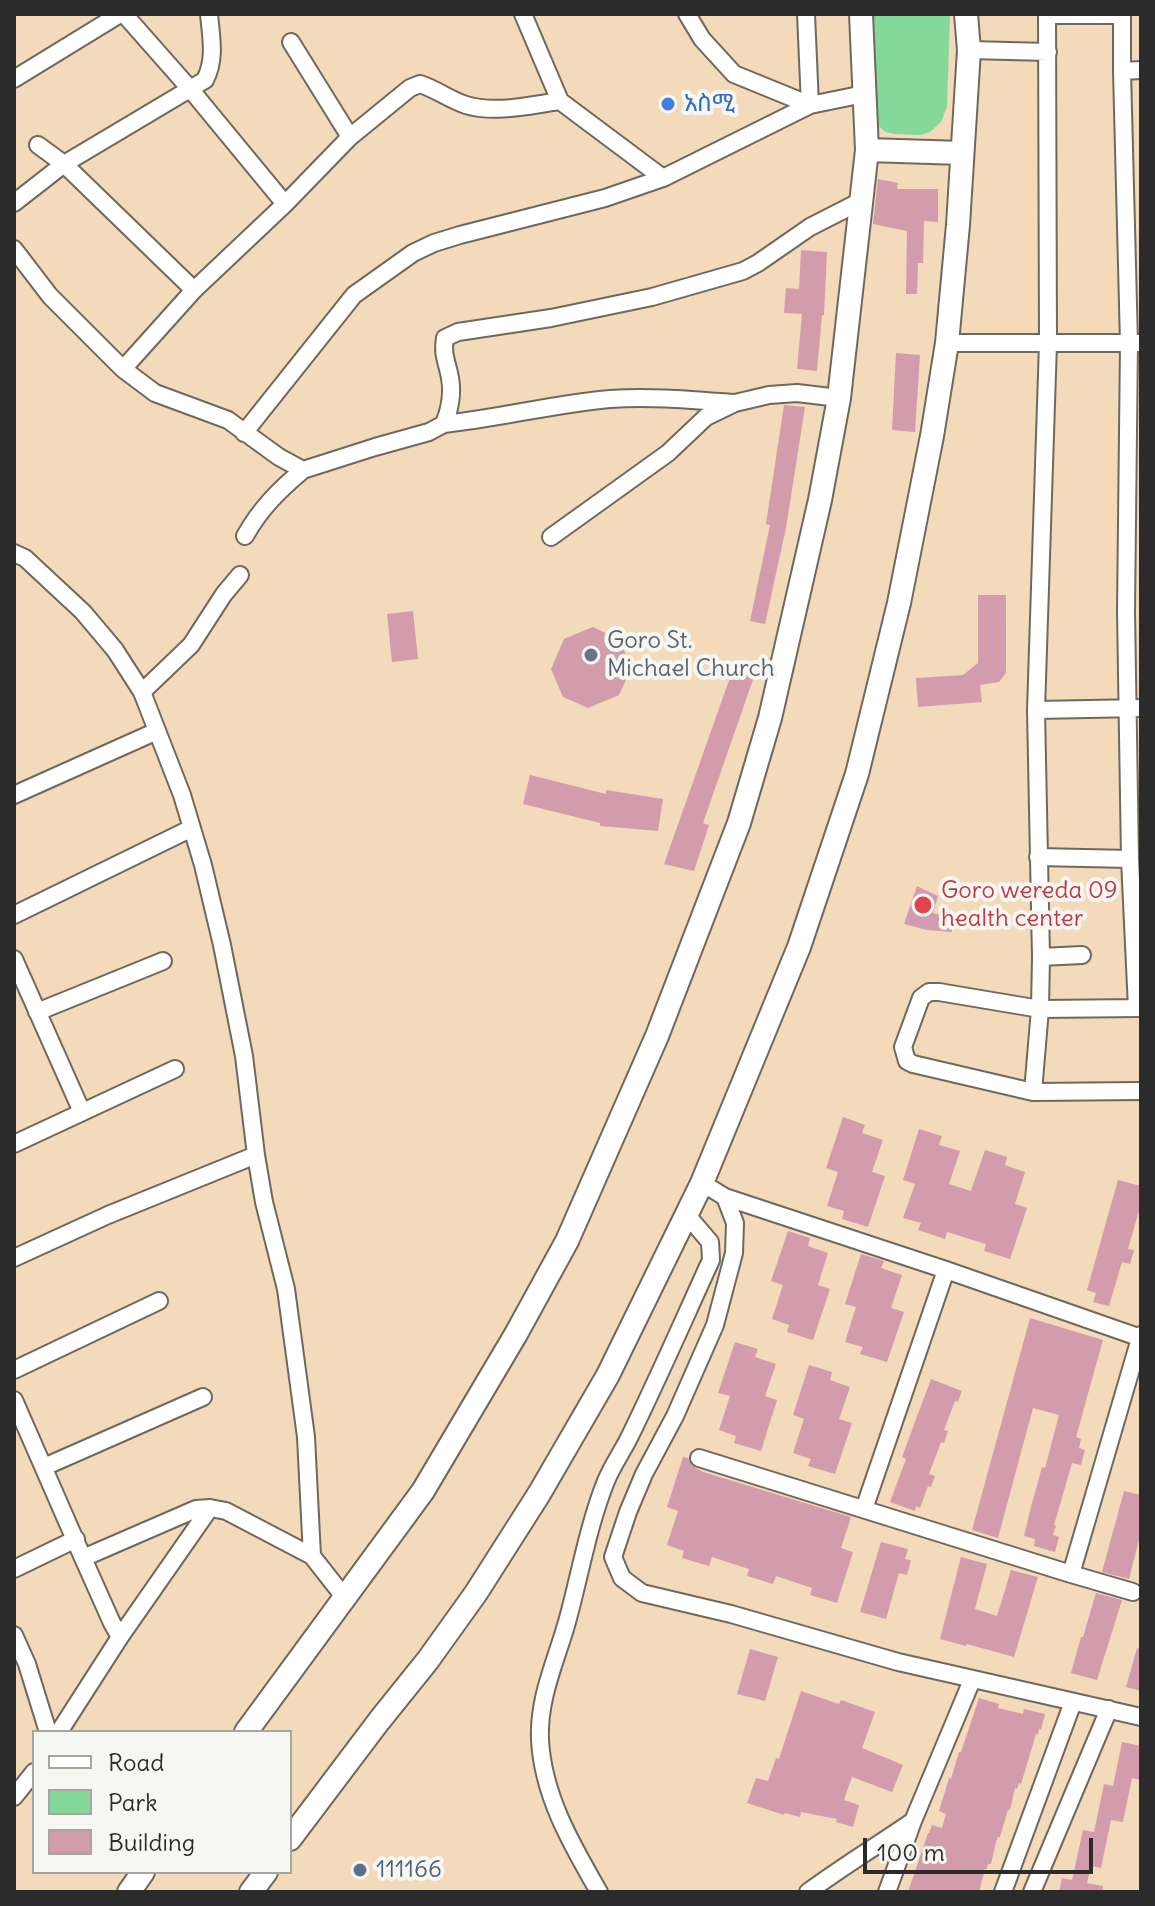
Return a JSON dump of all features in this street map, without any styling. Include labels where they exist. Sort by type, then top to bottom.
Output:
[{"type":"highway","points":[[247,1730],[423,1491],[567,1241],[657,1036],[739,823],[773,703],[820,500],[839,398],[867,150],[861,14]]},
{"type":"highway","points":[[292,1836],[476,1593],[539,1494],[608,1375],[702,1183],[799,947],[857,774],[899,603],[932,436],[947,343],[958,225],[969,50],[966,14]]},
{"type":"highway","points":[[867,150],[962,153]]},
{"type":"highway","points":[[129,1892],[142,1874]]},
{"type":"street","points":[[14,79],[122,14],[191,90],[285,204]]},
{"type":"street","points":[[14,203],[64,164],[205,80],[213,53],[209,14]]},
{"type":"street","points":[[523,14],[560,101],[663,178]]},
{"type":"street","points":[[687,14],[702,39],[734,74],[810,105]]},
{"type":"street","points":[[806,14],[810,105]]},
{"type":"street","points":[[1033,1092],[1040,1009],[1041,957],[1036,710],[1048,343],[1047,14],[1122,14],[1122,71],[1133,145],[1134,708],[1130,859],[1139,1008],[1040,1009],[929,992],[921,998],[903,1047],[907,1061],[913,1064],[1033,1092],[1141,1091]]},
{"type":"street","points":[[291,42],[350,137]]},
{"type":"street","points":[[969,50],[1048,52]]},
{"type":"street","points":[[1122,71],[1141,70]]},
{"type":"street","points":[[123,369],[194,290],[350,137],[410,88],[420,84],[465,105],[480,107],[560,101]]},
{"type":"street","points":[[244,433],[354,295],[413,253],[460,235],[605,198],[663,178],[810,105],[864,94]]},
{"type":"street","points":[[38,145],[64,164],[194,290]]},
{"type":"street","points":[[444,424],[450,409],[450,381],[443,351],[445,338],[458,332],[551,318],[652,297],[743,271],[810,227],[861,201]]},
{"type":"street","points":[[14,249],[50,296],[123,369],[155,393],[228,420],[279,457],[303,470]]},
{"type":"street","points":[[947,343],[1135,343]]},
{"type":"street","points":[[551,537],[668,453],[706,417],[735,403],[769,395],[797,393],[839,398]]},
{"type":"street","points":[[245,536],[265,505],[303,470],[429,432],[444,424],[613,399],[735,403]]},
{"type":"street","points":[[14,553],[25,558],[83,612],[115,650],[142,692],[203,865],[244,1056],[264,1202],[286,1289],[306,1437],[312,1556]]},
{"type":"street","points":[[142,692],[191,645],[240,575]]},
{"type":"street","points":[[1036,710],[1134,708]]},
{"type":"street","points":[[14,795],[157,731]]},
{"type":"street","points":[[14,915],[192,828]]},
{"type":"street","points":[[1038,857],[1130,859]]},
{"type":"street","points":[[1041,957],[1082,955]]},
{"type":"street","points":[[14,959],[82,1112]]},
{"type":"street","points":[[37,1012],[163,961]]},
{"type":"street","points":[[15,1139],[175,1069]]},
{"type":"street","points":[[14,1258],[108,1215],[256,1155]]},
{"type":"street","points":[[702,1183],[725,1197],[1141,1337],[1071,1574]]},
{"type":"street","points":[[725,1197],[735,1223],[734,1253],[719,1311],[675,1416],[628,1512],[613,1557],[622,1578],[642,1593],[972,1680],[1141,1717]]},
{"type":"street","points":[[599,1892],[565,1831],[552,1796],[540,1740],[541,1709],[607,1478],[628,1441],[711,1260],[710,1242],[686,1214]]},
{"type":"street","points":[[864,1509],[946,1270]]},
{"type":"street","points":[[14,1370],[159,1301]]},
{"type":"street","points":[[44,1467],[203,1397]]},
{"type":"street","points":[[14,1400],[120,1637]]},
{"type":"street","points":[[699,1458],[1133,1592]]},
{"type":"street","points":[[60,1730],[120,1637],[210,1508]]},
{"type":"street","points":[[83,1558],[196,1509],[210,1508],[226,1511],[312,1556],[345,1598]]},
{"type":"street","points":[[14,1569],[76,1539]]},
{"type":"street","points":[[14,1635],[21,1667],[47,1730]]},
{"type":"street","points":[[887,1892],[972,1680]]},
{"type":"street","points":[[1003,1892],[1073,1702]]},
{"type":"street","points":[[1032,1892],[1109,1709]]},
{"type":"street","points":[[14,1797],[32,1774]]},
{"type":"street","points":[[808,1892],[913,1821]]},
{"type":"green space","points":[[869,14],[950,14],[947,107],[941,122],[930,132],[921,135],[895,134],[886,132],[871,121]]},
{"type":"building","points":[[878,179],[898,183],[897,189],[938,189],[938,222],[924,221],[923,263],[918,263],[917,294],[906,294],[907,231],[873,224]]},
{"type":"building","points":[[801,250],[827,252],[817,371],[797,369],[802,314],[784,313],[786,288],[799,289]]},
{"type":"building","points":[[896,353],[920,355],[915,432],[892,430]]},
{"type":"building","points":[[784,405],[805,407],[786,528],[765,624],[750,621],[770,525],[766,524]]},
{"type":"building","points":[[978,595],[1006,595],[1006,673],[999,682],[980,685],[982,702],[918,707],[916,678],[963,675],[978,663]]},
{"type":"building","points":[[413,611],[418,659],[392,662],[387,614]]},
{"type":"building","name":"Goro St. Michael Church","points":[[593,627],[620,640],[631,669],[619,695],[588,708],[563,697],[551,669],[564,639]]},
{"type":"building","points":[[733,669],[756,671],[703,823],[709,825],[694,871],[664,864]]},
{"type":"building","points":[[530,775],[606,794],[606,790],[663,799],[658,831],[600,826],[600,823],[523,804]]},
{"type":"building","name":"Goro wereda 09 health center","points":[[917,886],[938,896],[933,913],[950,918],[952,932],[904,924]]},
{"type":"building","points":[[843,1117],[865,1125],[862,1133],[883,1140],[872,1172],[885,1176],[868,1227],[842,1219],[844,1211],[827,1206],[838,1172],[826,1168]]},
{"type":"building","points":[[919,1129],[942,1136],[939,1145],[960,1151],[949,1184],[971,1191],[985,1150],[1007,1157],[1005,1165],[1025,1172],[1015,1204],[1027,1208],[1010,1259],[984,1251],[986,1244],[947,1232],[945,1239],[918,1230],[921,1223],[903,1218],[915,1184],[903,1180]]},
{"type":"building","points":[[1118,1180],[1141,1186],[1141,1204],[1128,1249],[1134,1250],[1130,1264],[1122,1262],[1109,1306],[1093,1302],[1096,1293],[1087,1290]]},
{"type":"building","points":[[788,1231],[810,1238],[808,1246],[828,1253],[818,1285],[830,1289],[813,1340],[787,1332],[789,1325],[772,1319],[783,1285],[771,1281]]},
{"type":"building","points":[[861,1254],[884,1261],[881,1268],[902,1275],[891,1308],[904,1312],[887,1362],[860,1354],[863,1347],[845,1342],[856,1307],[845,1304]]},
{"type":"building","points":[[1030,1318],[1103,1340],[1076,1437],[1081,1439],[1079,1448],[1085,1450],[1081,1465],[1072,1463],[1054,1525],[1053,1535],[1059,1537],[1055,1552],[1034,1546],[1035,1539],[1024,1536],[1059,1415],[1033,1408],[998,1538],[972,1530]]},
{"type":"building","points":[[735,1342],[758,1349],[755,1357],[776,1364],[765,1396],[777,1400],[761,1451],[734,1443],[736,1436],[719,1430],[730,1396],[718,1393]]},
{"type":"building","points":[[809,1365],[832,1372],[830,1380],[850,1387],[839,1419],[852,1423],[835,1474],[808,1466],[811,1459],[793,1453],[804,1419],[793,1415]]},
{"type":"building","points":[[931,1379],[962,1391],[958,1402],[955,1401],[944,1430],[948,1431],[944,1443],[941,1442],[929,1474],[935,1476],[931,1487],[928,1486],[920,1508],[916,1506],[915,1511],[890,1502],[906,1459],[902,1457]]},
{"type":"building","points":[[683,1457],[703,1472],[851,1517],[841,1548],[853,1552],[837,1603],[810,1595],[812,1588],[776,1576],[773,1584],[747,1576],[749,1569],[712,1557],[709,1566],[682,1558],[684,1551],[667,1545],[678,1511],[667,1507]]},
{"type":"building","points":[[1124,1491],[1141,1495],[1141,1532],[1129,1579],[1102,1572]]},
{"type":"building","points":[[881,1542],[908,1549],[905,1559],[911,1560],[907,1575],[899,1573],[886,1619],[860,1612]]},
{"type":"building","points":[[961,1557],[987,1564],[975,1609],[997,1616],[1011,1570],[1038,1577],[1014,1657],[940,1639]]},
{"type":"building","points":[[1096,1593],[1122,1600],[1097,1680],[1071,1673]]},
{"type":"building","points":[[1137,1648],[1141,1649],[1141,1691],[1126,1687]]},
{"type":"building","points":[[750,1649],[778,1657],[765,1701],[737,1694]]},
{"type":"building","points":[[801,1691],[875,1712],[862,1748],[903,1765],[892,1792],[852,1777],[844,1800],[859,1805],[853,1827],[836,1822],[837,1819],[801,1812],[800,1817],[784,1815],[747,1803],[756,1778],[768,1781],[776,1758],[779,1759]]},
{"type":"building","points":[[979,1698],[999,1704],[998,1708],[1023,1714],[1024,1709],[1045,1714],[1041,1730],[1036,1734],[1021,1784],[1015,1788],[1010,1810],[996,1842],[991,1864],[985,1869],[979,1892],[908,1892],[932,1825],[942,1828],[946,1814],[939,1811]]},
{"type":"building","points":[[1122,1742],[1141,1746],[1141,1780],[1132,1778],[1123,1822],[1111,1820],[1101,1868],[1091,1866],[1087,1883],[1103,1886],[1102,1892],[1059,1892],[1062,1878],[1072,1880],[1083,1830],[1094,1832],[1104,1784],[1113,1786]]},
{"type":"place","name":"አስሚ","points":[[668,104]]},
{"type":"place","name":"Goro St. Michael Church","points":[[591,655]]},
{"type":"place","name":"Goro wereda 09 health center","points":[[923,905]]},
{"type":"place","name":"111166","points":[[360,1870]]}]
